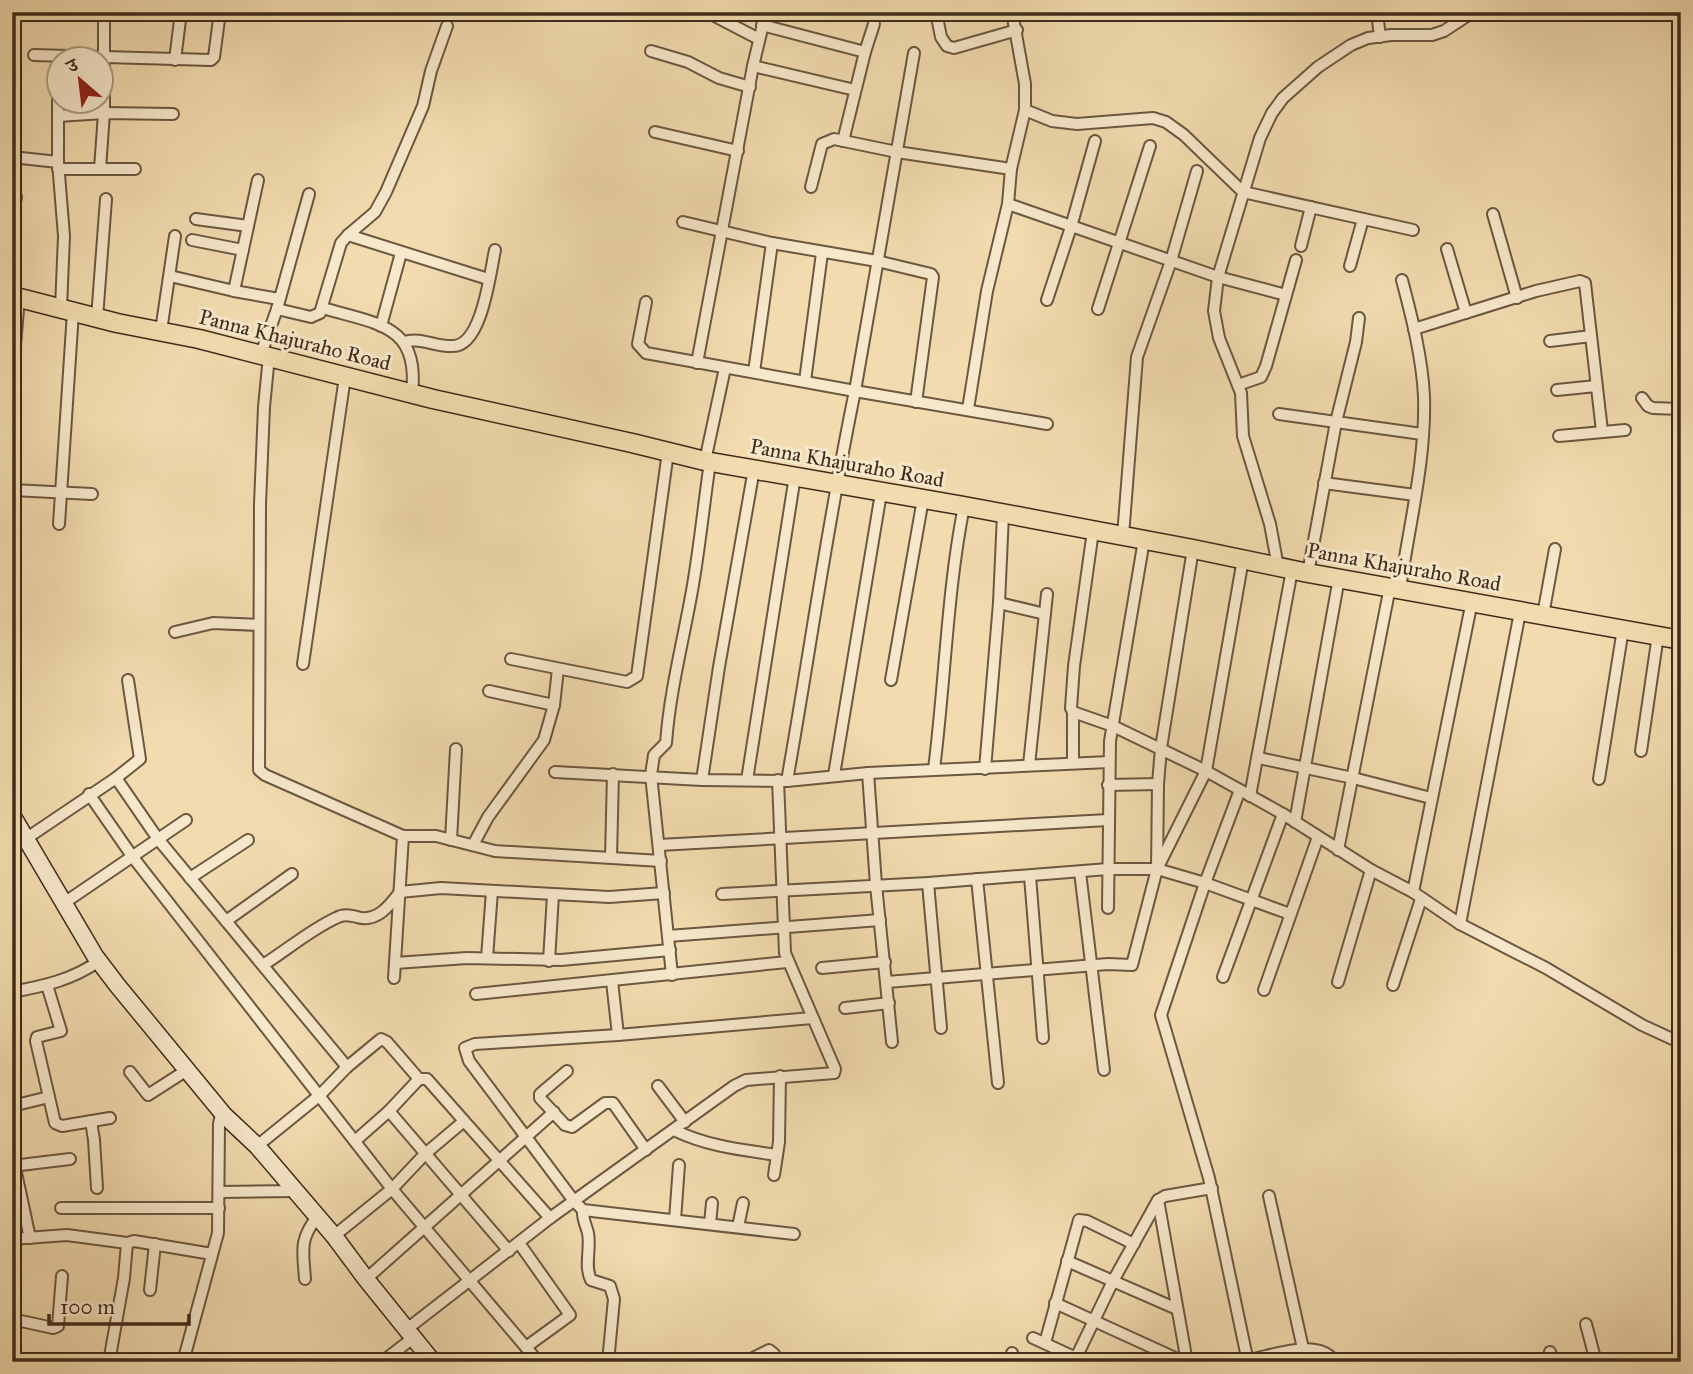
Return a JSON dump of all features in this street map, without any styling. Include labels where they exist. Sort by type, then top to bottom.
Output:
[{"type":"main road","name":"Panna Khajuraho Road","points":[[15,297],[708,461],[1681,640]]},
{"type":"main road","points":[[12,815],[99,961],[224,1115],[257,1146],[334,1236],[433,1362]]},
{"type":"street","points":[[104,12],[104,46]]},
{"type":"street","points":[[175,60],[181,12]]},
{"type":"street","points":[[116,58],[211,61],[214,57],[220,12]]},
{"type":"street","points":[[707,12],[759,39]]},
{"type":"street","points":[[698,363],[753,66],[766,12]]},
{"type":"street","points":[[936,12],[941,37],[947,46],[954,48],[1017,30]]},
{"type":"street","points":[[968,409],[987,291],[1008,205],[1012,169],[1025,110],[1025,84],[1012,12]]},
{"type":"street","points":[[1377,12],[1380,37]]},
{"type":"street","points":[[1292,570],[1270,524],[1246,447],[1238,386],[1219,338],[1213,311],[1218,277],[1260,138],[1283,98],[1318,67],[1351,46],[1380,37],[1432,35],[1444,31],[1473,12]]},
{"type":"street","points":[[843,141],[874,24]]},
{"type":"street","points":[[762,25],[865,52]]},
{"type":"street","points":[[170,276],[234,291],[311,317],[316,316],[323,308],[341,243],[375,212],[386,192],[423,106],[431,71],[447,26]]},
{"type":"street","points":[[651,51],[688,62],[719,78],[750,87]]},
{"type":"street","points":[[382,1362],[469,1280],[550,1218],[734,1086],[747,1080],[834,1073],[835,1069],[788,962],[783,927],[780,839],[782,780],[820,593],[835,484],[855,391],[914,53]]},
{"type":"street","points":[[34,55],[46,56]]},
{"type":"street","points":[[753,66],[855,90]]},
{"type":"street","points":[[1025,110],[1052,121],[1077,124],[1153,118],[1166,122],[1184,135],[1243,192],[1413,230]]},
{"type":"street","points":[[116,113],[173,114]]},
{"type":"street","points":[[58,116],[58,165],[67,310],[59,524]]},
{"type":"street","points":[[100,169],[104,116]]},
{"type":"street","points":[[655,132],[738,151]]},
{"type":"street","points":[[811,187],[822,144],[834,139],[897,152],[1012,169]]},
{"type":"street","points":[[1047,300],[1095,141]]},
{"type":"street","points":[[1098,309],[1150,146]]},
{"type":"street","points":[[12,157],[58,165],[135,169]]},
{"type":"street","points":[[1124,536],[1137,357],[1171,261],[1197,171]]},
{"type":"street","points":[[234,291],[258,180]]},
{"type":"street","points":[[12,194],[16,197],[12,218]]},
{"type":"street","points":[[309,194],[265,355],[260,504],[260,773],[403,836],[436,836],[495,850],[660,860]]},
{"type":"street","points":[[97,318],[106,199]]},
{"type":"street","points":[[1008,205],[1218,277],[1286,295]]},
{"type":"street","points":[[1301,246],[1311,207]]},
{"type":"street","points":[[1493,214],[1517,298]]},
{"type":"street","points":[[196,219],[248,226]]},
{"type":"street","points":[[1350,266],[1363,219]]},
{"type":"street","points":[[683,222],[772,243],[877,261],[931,274],[933,277],[916,402]]},
{"type":"street","points":[[348,235],[488,279]]},
{"type":"street","points":[[161,331],[176,236]]},
{"type":"street","points":[[192,240],[243,250]]},
{"type":"street","points":[[754,372],[772,243]]},
{"type":"street","points":[[1447,249],[1466,313]]},
{"type":"street","points":[[404,342],[417,340],[452,347],[467,341],[478,324],[495,250]]},
{"type":"street","points":[[381,326],[401,253]]},
{"type":"street","points":[[805,381],[822,253]]},
{"type":"street","points":[[1238,386],[1261,377],[1296,260]]},
{"type":"street","points":[[1338,850],[1415,495],[1422,434],[1424,397],[1414,329],[1402,280]]},
{"type":"street","points":[[1414,329],[1580,281],[1585,283],[1602,431]]},
{"type":"street","points":[[12,383],[15,297]]},
{"type":"street","points":[[646,302],[638,344],[646,354],[1047,424]]},
{"type":"street","points":[[323,308],[381,326],[404,342],[413,365],[412,393]]},
{"type":"street","points":[[1250,796],[1292,570],[1324,483],[1359,318]]},
{"type":"street","points":[[1550,341],[1591,336]]},
{"type":"street","points":[[672,975],[651,775],[653,755],[666,743],[671,693],[692,586],[708,461],[725,368]]},
{"type":"street","points":[[303,664],[345,377]]},
{"type":"street","points":[[1557,390],[1597,386]]},
{"type":"street","points":[[1642,398],[1648,406],[1681,409]]},
{"type":"street","points":[[1279,414],[1422,434]]},
{"type":"street","points":[[1559,436],[1625,430]]},
{"type":"street","points":[[511,659],[627,682],[637,676],[640,671],[668,452]]},
{"type":"street","points":[[702,780],[754,469]]},
{"type":"street","points":[[747,780],[795,476]]},
{"type":"street","points":[[1324,483],[1415,495]]},
{"type":"street","points":[[12,490],[92,494]]},
{"type":"street","points":[[834,775],[881,493]]},
{"type":"street","points":[[891,680],[923,499]]},
{"type":"street","points":[[934,769],[944,695],[957,544],[964,506]]},
{"type":"street","points":[[985,769],[999,603],[1003,514]]},
{"type":"street","points":[[1073,763],[1071,708],[1074,666],[1093,531]]},
{"type":"street","points":[[1108,908],[1109,762],[1144,540]]},
{"type":"street","points":[[887,982],[1090,966],[1129,967],[1135,962],[1157,869],[1161,748],[1193,549]]},
{"type":"street","points":[[1543,615],[1555,549]]},
{"type":"street","points":[[1157,869],[1206,771],[1243,559]]},
{"type":"street","points":[[1295,822],[1339,578]]},
{"type":"street","points":[[1029,765],[1047,594]]},
{"type":"street","points":[[1393,985],[1417,895],[1431,798],[1472,601]]},
{"type":"street","points":[[999,603],[1045,614]]},
{"type":"street","points":[[1460,924],[1520,612]]},
{"type":"street","points":[[175,632],[213,624],[260,625]]},
{"type":"street","points":[[1599,779],[1623,629]]},
{"type":"street","points":[[1641,751],[1658,635]]},
{"type":"street","points":[[473,845],[488,817],[544,740],[554,705],[558,669]]},
{"type":"street","points":[[27,838],[140,759],[128,680]]},
{"type":"street","points":[[489,691],[554,705]]},
{"type":"street","points":[[1073,712],[1113,726],[1206,771],[1283,814],[1460,924],[1546,968],[1642,1025],[1681,1043]]},
{"type":"street","points":[[452,840],[456,749]]},
{"type":"street","points":[[1259,758],[1431,798]]},
{"type":"street","points":[[555,772],[651,775],[702,780],[782,780],[934,769],[1109,762]]},
{"type":"street","points":[[867,773],[892,1042]]},
{"type":"street","points":[[611,858],[613,774]]},
{"type":"street","points":[[116,778],[158,839],[347,1067]]},
{"type":"street","points":[[1108,786],[1158,784]]},
{"type":"street","points":[[1240,790],[1205,883],[1161,1015],[1212,1188],[1248,1361],[1304,1349],[1318,1349],[1335,1362]]},
{"type":"street","points":[[89,794],[132,856],[392,1189],[535,1358]]},
{"type":"street","points":[[1223,977],[1283,814]]},
{"type":"street","points":[[64,903],[186,820]]},
{"type":"street","points":[[659,845],[1108,820]]},
{"type":"street","points":[[394,978],[403,836]]},
{"type":"street","points":[[1264,990],[1318,837]]},
{"type":"street","points":[[190,878],[248,839]]},
{"type":"street","points":[[722,894],[928,883],[1108,869],[1157,869],[1205,883],[1290,914]]},
{"type":"street","points":[[1338,982],[1371,870]]},
{"type":"street","points":[[1080,872],[1104,1070]]},
{"type":"street","points":[[226,921],[292,874]]},
{"type":"street","points":[[1030,876],[1043,1038]]},
{"type":"street","points":[[976,879],[998,1083]]},
{"type":"street","points":[[928,883],[941,1028]]},
{"type":"street","points":[[263,965],[337,917],[352,915],[363,918],[384,912],[400,892],[429,888],[609,897],[664,893]]},
{"type":"street","points":[[487,958],[492,891]]},
{"type":"street","points":[[549,961],[552,895]]},
{"type":"street","points":[[668,936],[880,920]]},
{"type":"street","points":[[395,963],[487,958],[549,961],[670,950]]},
{"type":"street","points":[[12,992],[47,985],[86,970],[99,961]]},
{"type":"street","points":[[476,994],[788,962]]},
{"type":"street","points":[[822,968],[885,962]]},
{"type":"street","points":[[612,981],[618,1035]]},
{"type":"street","points":[[47,985],[61,1031],[37,1037],[36,1041],[55,1123],[58,1126],[110,1118]]},
{"type":"street","points":[[845,1008],[889,1003]]},
{"type":"street","points":[[794,1234],[583,1210],[469,1062],[466,1046],[812,1018]]},
{"type":"street","points":[[257,1146],[320,1095],[347,1067],[381,1039],[387,1042],[419,1079]]},
{"type":"street","points":[[130,1072],[148,1095],[187,1070]]},
{"type":"street","points":[[567,1071],[540,1094],[540,1098],[565,1125],[572,1126],[605,1103],[613,1103],[646,1150]]},
{"type":"street","points":[[774,1175],[779,1142],[780,1076]]},
{"type":"street","points":[[355,1141],[389,1111],[419,1079],[427,1079],[550,1218]]},
{"type":"street","points":[[658,1086],[685,1122]]},
{"type":"street","points":[[12,1106],[49,1097]]},
{"type":"street","points":[[389,1111],[509,1251]]},
{"type":"street","points":[[366,1279],[554,1112]]},
{"type":"street","points":[[183,1362],[218,1233],[219,1124],[224,1115]]},
{"type":"street","points":[[91,1121],[98,1171],[97,1188]]},
{"type":"street","points":[[334,1236],[392,1189],[425,1154],[464,1121]]},
{"type":"street","points":[[674,1130],[735,1150],[777,1155]]},
{"type":"street","points":[[30,1238],[13,1162],[70,1159]]},
{"type":"street","points":[[675,1220],[679,1165]]},
{"type":"street","points":[[1033,1338],[1079,1360],[1093,1321],[1158,1200],[1165,1196],[1212,1188]]},
{"type":"street","points":[[220,1192],[296,1191]]},
{"type":"street","points":[[1269,1196],[1306,1362]]},
{"type":"street","points":[[1158,1200],[1186,1362]]},
{"type":"street","points":[[710,1224],[712,1203]]},
{"type":"street","points":[[738,1227],[743,1203]]},
{"type":"street","points":[[61,1208],[219,1208]]},
{"type":"street","points":[[583,1210],[589,1236],[588,1274],[591,1280],[610,1286],[614,1299],[608,1362]]},
{"type":"street","points":[[305,1279],[303,1241],[317,1217]]},
{"type":"street","points":[[1045,1343],[1079,1220],[1087,1221],[1134,1244]]},
{"type":"street","points":[[12,1239],[67,1235],[127,1243],[134,1241],[212,1254]]},
{"type":"street","points":[[109,1362],[124,1278],[127,1243]]},
{"type":"street","points":[[519,1243],[570,1315],[526,1347]]},
{"type":"street","points":[[150,1290],[155,1244]]},
{"type":"street","points":[[1067,1261],[1177,1309]]},
{"type":"street","points":[[12,1320],[53,1328],[58,1326],[62,1276]]},
{"type":"street","points":[[1055,1303],[1186,1362]]},
{"type":"street","points":[[1586,1324],[1596,1362]]},
{"type":"street","points":[[745,1362],[769,1350],[774,1354],[774,1362]]}]
